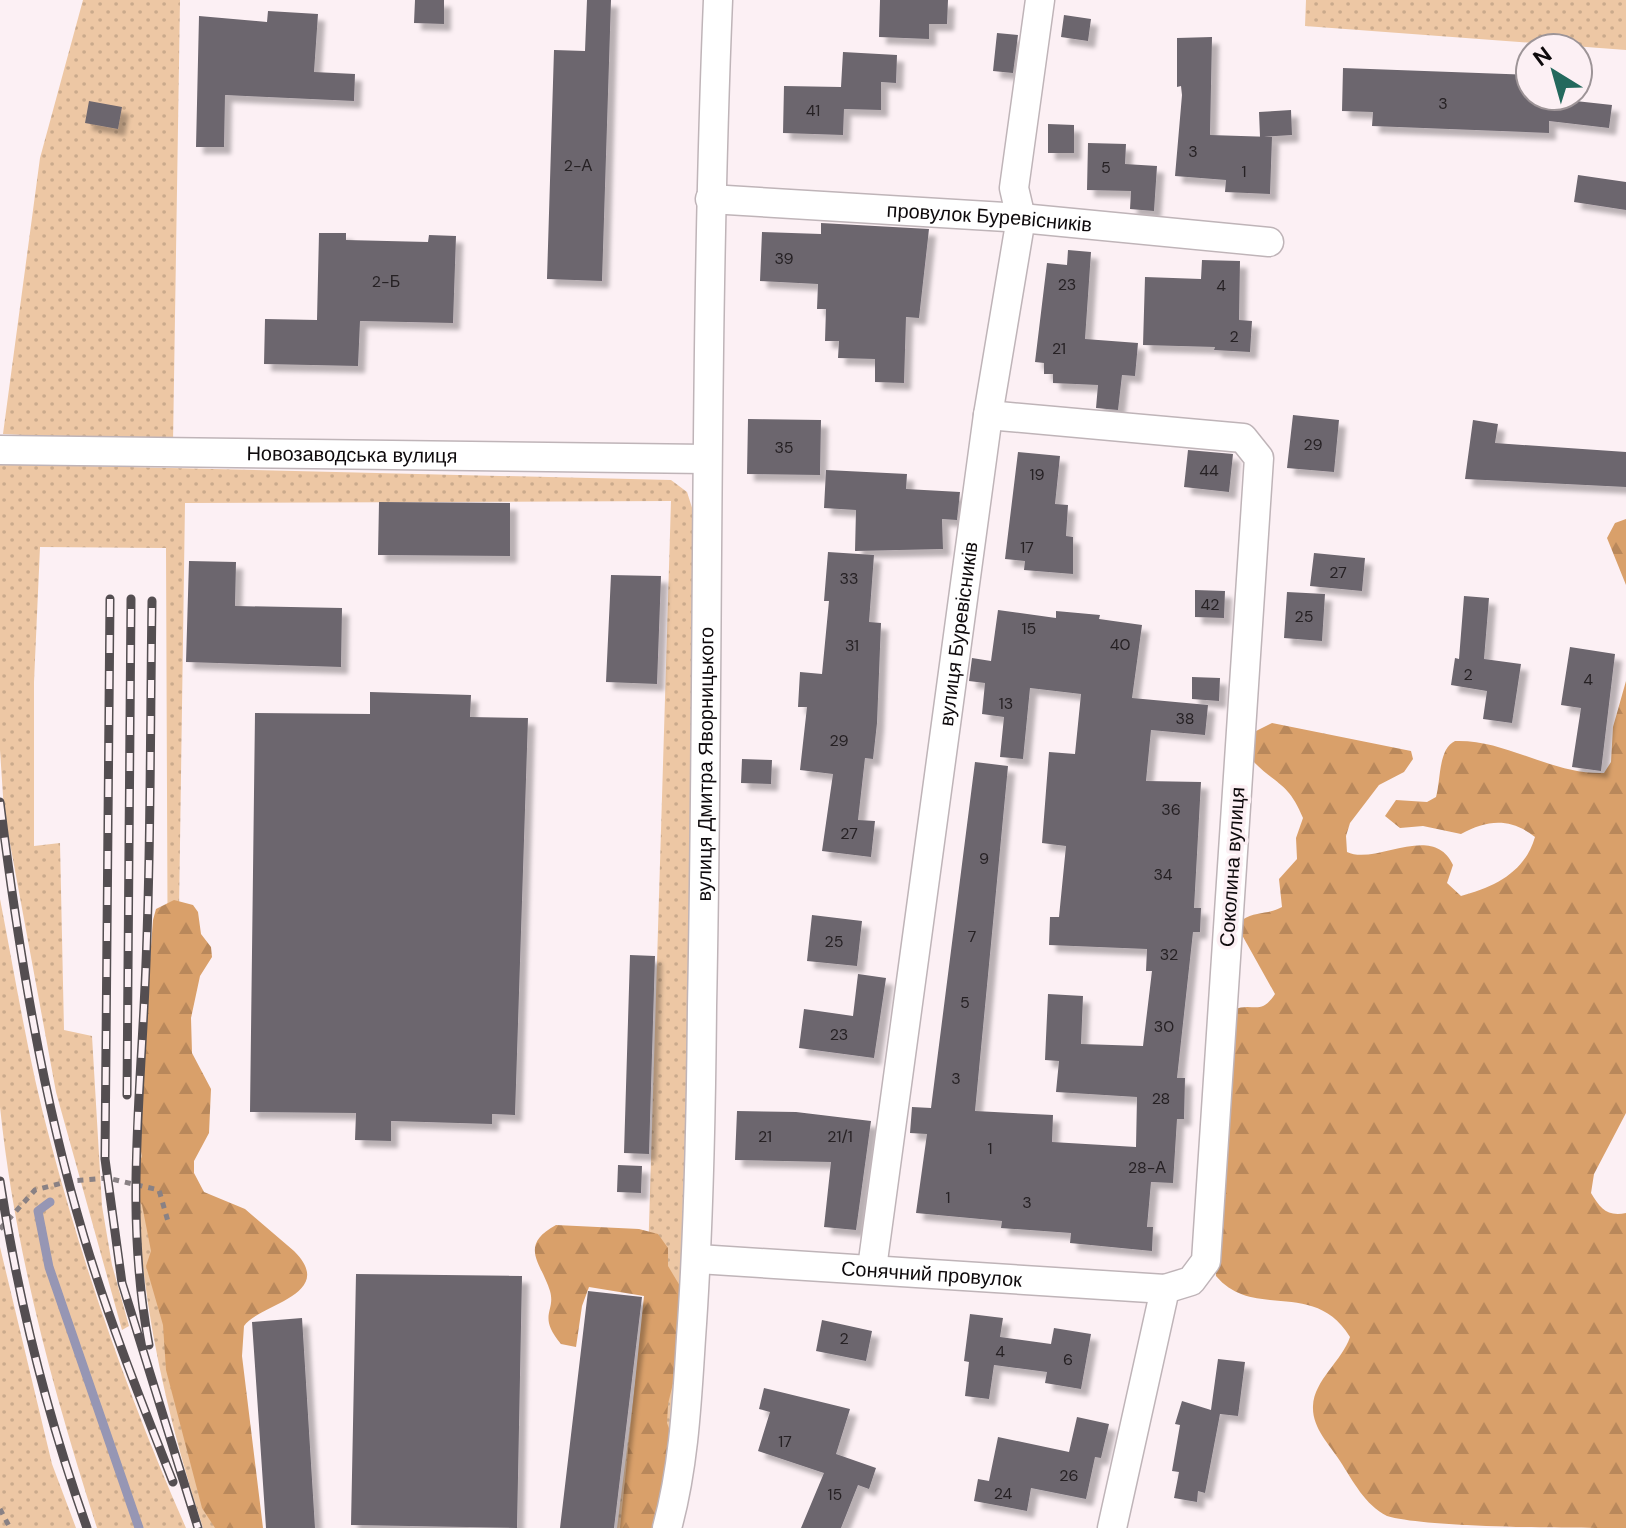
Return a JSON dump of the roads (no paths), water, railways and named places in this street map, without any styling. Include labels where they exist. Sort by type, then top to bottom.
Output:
[{"type":"street","name":"вулиця Дмитра Яворницького","points":[[667,1528],[686,1416],[698,1259],[708,697],[706,459],[710,199],[718,0]]},
{"type":"street","name":"вулиця Буревісників","points":[[872,1268],[988,415],[1021,218],[1014,188],[1040,0]]},
{"type":"street","name":"провулок Буревісників","points":[[710,199],[1021,218],[1269,242]]},
{"type":"street","name":"Соколина вулиця","points":[[988,415],[1243,438],[1259,458],[1206,1261],[1191,1281],[1165,1289]]},
{"type":"street","name":"Новозаводська вулиця","points":[[0,450],[706,459]]},
{"type":"street","name":"Сонячний провулок","points":[[698,1259],[1165,1289]]},
{"type":"street","points":[[1112,1528],[1165,1289]]},
{"type":"waterway","points":[[50,1202],[38,1211],[49,1267],[139,1528]]},
{"type":"railway","points":[[110,599],[105,1159],[122,1283],[198,1528]]},
{"type":"railway","points":[[127,1095],[131,599]]},
{"type":"railway","points":[[149,1345],[138,1259],[136,1176],[148,906],[152,601]]},
{"type":"railway","points":[[0,802],[33,1021],[69,1184],[104,1299],[173,1482]]},
{"type":"railway","points":[[0,1181],[35,1356],[87,1528]]}]
